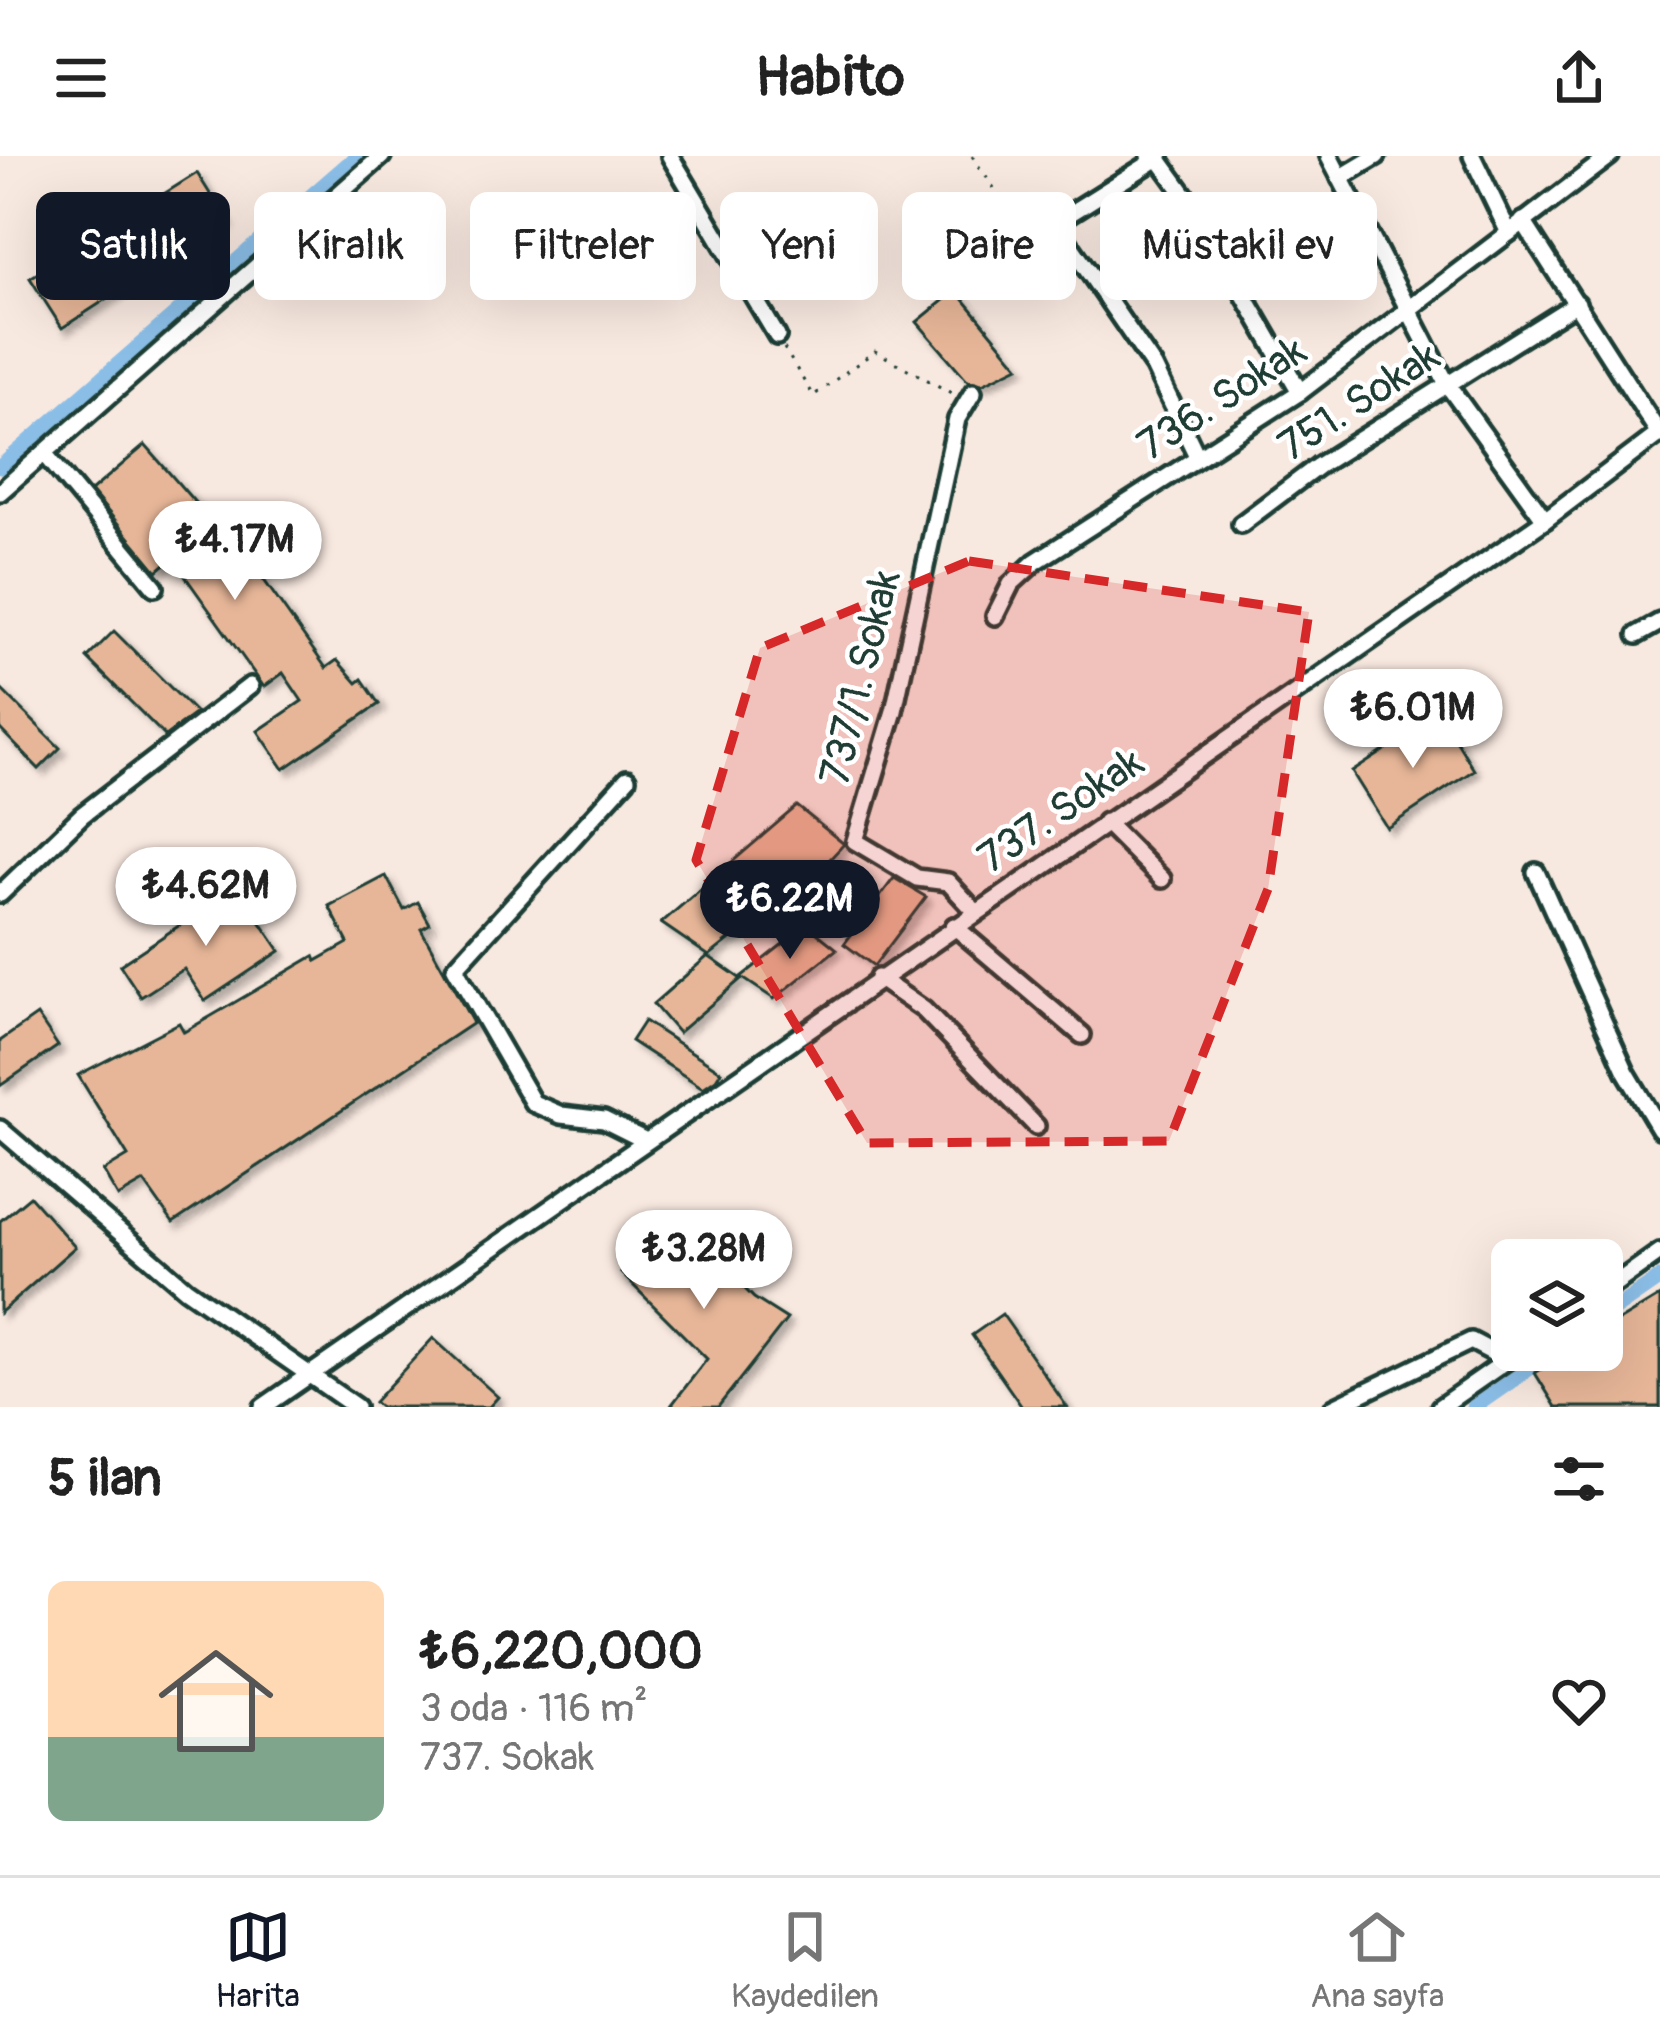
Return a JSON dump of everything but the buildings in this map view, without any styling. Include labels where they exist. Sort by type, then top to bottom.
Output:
[{"type":"street","points":[[0,492],[382,156]]},
{"type":"street","points":[[670,156],[777,336]]},
{"type":"street","points":[[1329,156],[1447,384],[1545,520]]},
{"type":"street","points":[[1340,178],[1377,156]]},
{"type":"street","points":[[1472,156],[1509,233]]},
{"type":"street","name":"736. Sokak","points":[[995,616],[1011,584],[1035,562],[1196,454],[1300,392],[1610,156]]},
{"type":"street","points":[[1076,209],[1156,157],[1192,205],[1300,392]]},
{"type":"street","points":[[1523,221],[1660,434]]},
{"type":"street","points":[[1076,254],[1154,367],[1196,454]]},
{"type":"street","name":"751. Sokak","points":[[1241,524],[1318,466],[1577,303]]},
{"type":"street","name":"737/1. Sokak","points":[[970,397],[957,419],[895,711],[855,841],[917,878],[948,882],[975,911]]},
{"type":"street","name":"737. Sokak","points":[[263,1407],[1545,520],[1660,434]]},
{"type":"street","points":[[45,454],[155,587]]},
{"type":"street","points":[[1637,635],[1660,622]]},
{"type":"street","points":[[0,894],[82,815],[250,686]]},
{"type":"street","points":[[627,779],[455,968],[533,1103],[561,1114],[604,1120],[644,1140]]},
{"type":"street","points":[[1105,822],[1162,879]]},
{"type":"street","points":[[1536,872],[1626,1072],[1660,1129]]},
{"type":"street","points":[[953,926],[1082,1035]]},
{"type":"street","points":[[878,978],[923,1010],[1036,1126]]},
{"type":"street","points":[[0,1129],[186,1289],[356,1407]]},
{"type":"street","points":[[1623,1278],[1660,1252]]},
{"type":"street","points":[[1334,1407],[1471,1341],[1491,1347]]},
{"type":"street","points":[[1440,1407],[1492,1371]]},
{"type":"path","points":[[972,156],[997,192]]},
{"type":"path","points":[[777,336],[813,396],[875,351],[970,397]]},
{"type":"highlighted area","points":[[969,561],[1309,612],[1268,889],[1169,1141],[867,1143],[696,860],[760,648]]},
{"type":"waterway","points":[[0,467],[357,156]]},
{"type":"waterway","points":[[1623,1304],[1660,1278]]},
{"type":"waterway","points":[[1474,1407],[1526,1371]]}]
